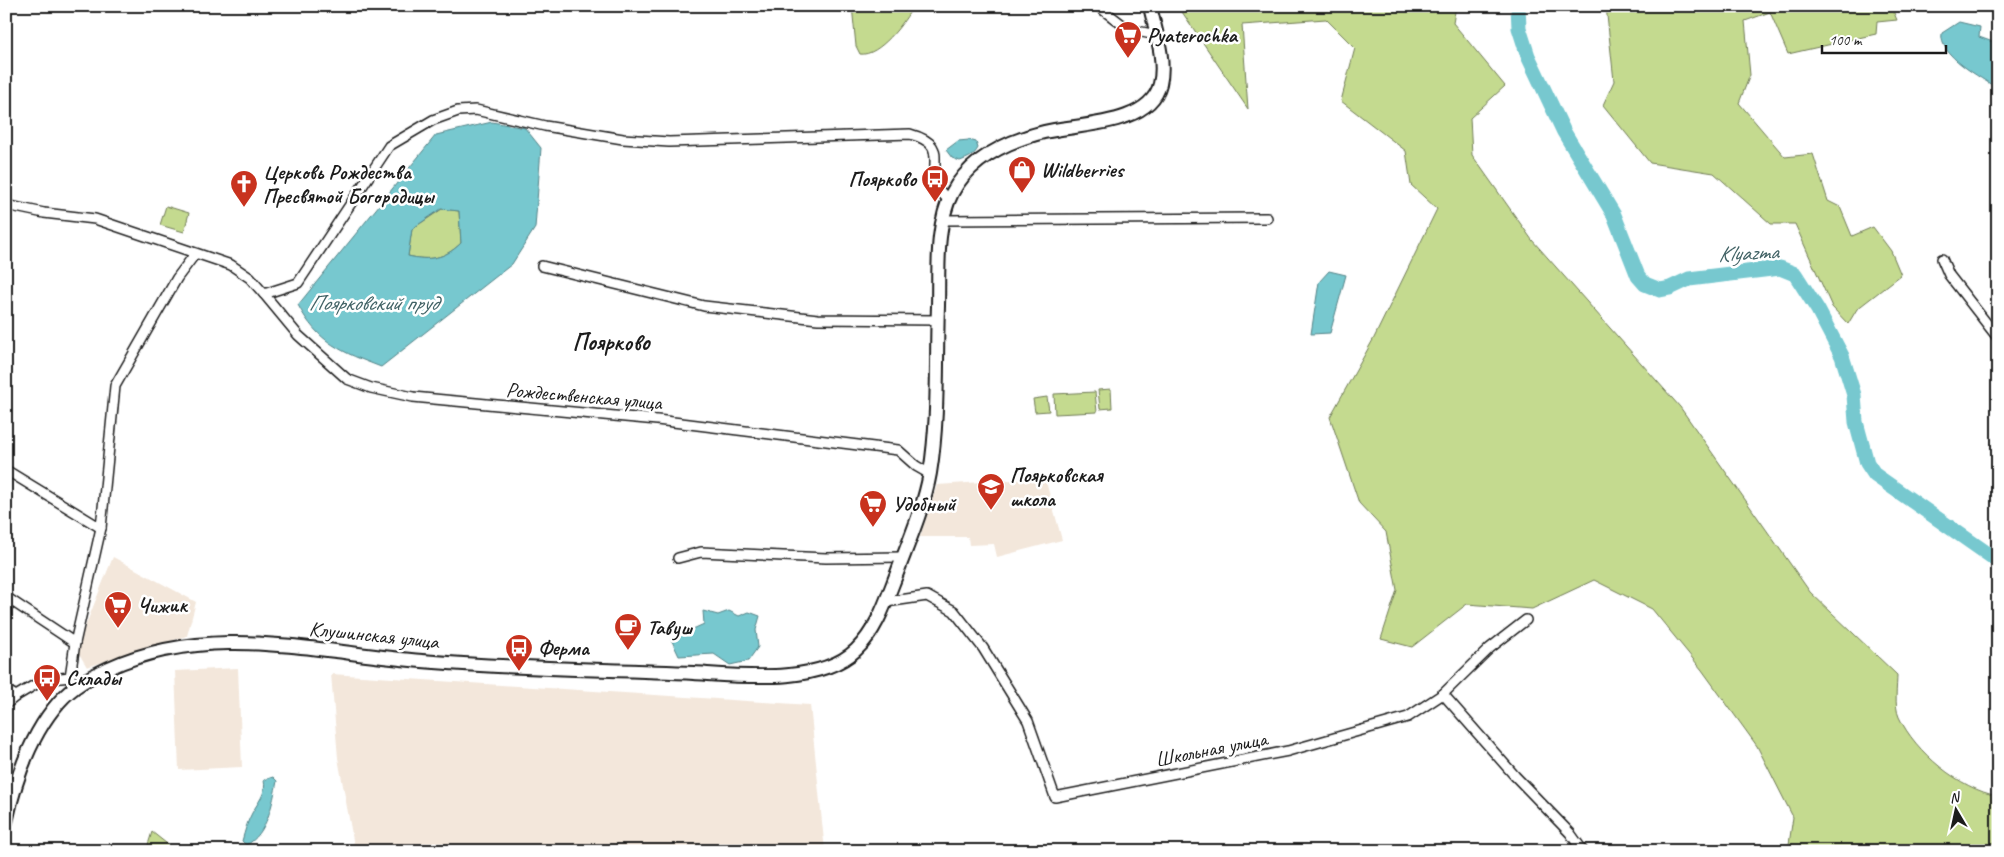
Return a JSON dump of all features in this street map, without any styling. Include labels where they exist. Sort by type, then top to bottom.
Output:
[{"type":"main road","points":[[948,199],[968,170],[998,147],[1044,132],[1113,121],[1147,105],[1160,88],[1161,64],[1150,6]]},
{"type":"main road","name":"Клушинская улица","points":[[6,822],[12,795],[34,741],[72,683],[140,656],[189,644],[251,642],[424,661],[722,675],[781,675],[811,672],[832,666],[852,655],[871,635],[886,602],[930,474],[936,395],[943,220],[948,199]]},
{"type":"street","points":[[1098,6],[1128,28],[1156,35]]},
{"type":"street","points":[[264,294],[298,283],[389,146],[433,120],[458,110],[476,110],[545,126],[622,140],[669,142],[910,134],[926,138],[933,146],[938,188],[948,199]]},
{"type":"street","name":"Рождественская улица","points":[[6,205],[44,213],[95,219],[231,265],[250,278],[298,335],[347,379],[371,388],[412,397],[657,420],[898,450],[916,466],[930,474]]},
{"type":"street","points":[[943,220],[1266,218]]},
{"type":"street","points":[[6,704],[43,680],[72,683],[75,643],[101,528],[115,386],[177,278],[195,254]]},
{"type":"street","points":[[1942,259],[1949,275],[1998,338]]},
{"type":"street","points":[[542,266],[704,306],[818,319],[938,320]]},
{"type":"street","points":[[6,470],[101,528]]},
{"type":"street","points":[[678,558],[702,552],[826,558],[903,557]]},
{"type":"street","name":"Школьная улица","points":[[886,602],[927,596],[954,612],[983,648],[1028,721],[1055,797],[1288,751],[1408,718],[1443,694],[1490,648],[1526,620]]},
{"type":"street","points":[[6,597],[75,643]]},
{"type":"street","points":[[6,690],[16,696]]},
{"type":"street","points":[[1443,694],[1515,776],[1570,833],[1584,851]]},
{"type":"shaded area","name":"Поярковская школа","points":[[1045,478],[1062,540],[997,557],[994,544],[969,545],[968,537],[920,537],[937,485]]},
{"type":"shaded area","points":[[113,557],[196,602],[187,636],[87,667],[78,652],[81,637]]},
{"type":"shaded area","points":[[238,668],[242,767],[179,770],[175,671]]},
{"type":"shaded area","points":[[331,674],[810,705],[825,851],[355,851],[338,758]]},
{"type":"green space","points":[[852,6],[913,6],[891,37],[875,50],[860,54],[856,46]]},
{"type":"green space","points":[[1178,6],[1456,6],[1453,23],[1505,86],[1470,118],[1472,155],[1532,240],[1680,407],[1810,592],[1897,675],[1897,712],[1906,730],[1916,743],[1927,756],[1954,777],[1969,786],[1998,796],[1998,851],[1788,851],[1793,817],[1757,746],[1702,670],[1652,609],[1594,580],[1532,609],[1467,604],[1412,647],[1381,639],[1397,590],[1386,532],[1359,503],[1330,417],[1374,338],[1437,209],[1411,185],[1406,151],[1341,101],[1355,48],[1326,19],[1242,25],[1248,109]]},
{"type":"green space","points":[[1606,6],[1891,6],[1897,20],[1877,22],[1876,34],[1788,54],[1770,12],[1745,21],[1750,75],[1739,103],[1785,157],[1813,154],[1828,201],[1840,207],[1852,236],[1873,227],[1891,251],[1901,275],[1857,309],[1848,324],[1832,307],[1795,224],[1771,224],[1714,173],[1650,163],[1603,105],[1614,81]]},
{"type":"green space","points":[[166,206],[189,213],[184,232],[160,225]]},
{"type":"green space","points":[[442,209],[459,211],[461,243],[449,252],[436,257],[408,256],[412,229]]},
{"type":"green space","points":[[1111,389],[1112,408],[1100,409],[1098,390]]},
{"type":"green space","points":[[1095,392],[1097,412],[1055,414],[1054,394]]},
{"type":"green space","points":[[1047,397],[1049,411],[1035,412],[1033,399]]},
{"type":"green space","points":[[152,832],[176,851],[146,851]]},
{"type":"water","points":[[1959,22],[1980,27],[1979,37],[1993,42],[1998,40],[1998,89],[1962,65],[1947,50],[1943,42],[1942,33]]},
{"type":"water","name":"Поярковский пруд","points":[[492,122],[525,128],[541,148],[535,228],[512,264],[381,367],[332,345],[314,329],[298,305],[436,135]],"holes":[[[441,209],[459,211],[461,243],[449,252],[436,257],[408,256],[412,229]]]},
{"type":"water","points":[[969,140],[976,142],[978,148],[973,155],[966,159],[960,161],[952,158],[946,150],[958,141]]},
{"type":"water","points":[[1329,271],[1346,275],[1330,333],[1311,334],[1319,282]]},
{"type":"water","points":[[703,611],[718,615],[729,611],[739,616],[749,612],[760,616],[756,630],[758,647],[748,661],[730,665],[714,654],[679,656],[671,639],[704,624]]},
{"type":"water","points":[[273,777],[277,781],[268,817],[259,834],[246,845],[242,841],[252,813],[263,793],[264,780]]},
{"type":"waterway","name":"Klyazma","points":[[1518,6],[1519,28],[1528,56],[1564,132],[1614,215],[1638,276],[1645,284],[1660,290],[1670,288],[1689,279],[1780,268],[1795,274],[1818,310],[1842,356],[1854,395],[1856,422],[1867,463],[1875,475],[1998,561]]},
{"type":"place","name":"Pyaterochka","points":[[1128,59]]},
{"type":"place","name":"Wildberries","points":[[1022,194]]},
{"type":"place","name":"Поярково","points":[[935,203]]},
{"type":"place","name":"Церковь Рождества Пресвятой Богородицы","points":[[244,208]]},
{"type":"place","name":"Поярковская школа","points":[[991,511]]},
{"type":"place","name":"Удобный","points":[[873,528]]},
{"type":"place","name":"Чижик","points":[[118,629]]},
{"type":"place","name":"Тавуш","points":[[628,651]]},
{"type":"place","name":"Ферма","points":[[519,672]]},
{"type":"place","name":"Склады","points":[[47,702]]},
{"type":"district","name":"Поярково","points":[[611,342]]}]
